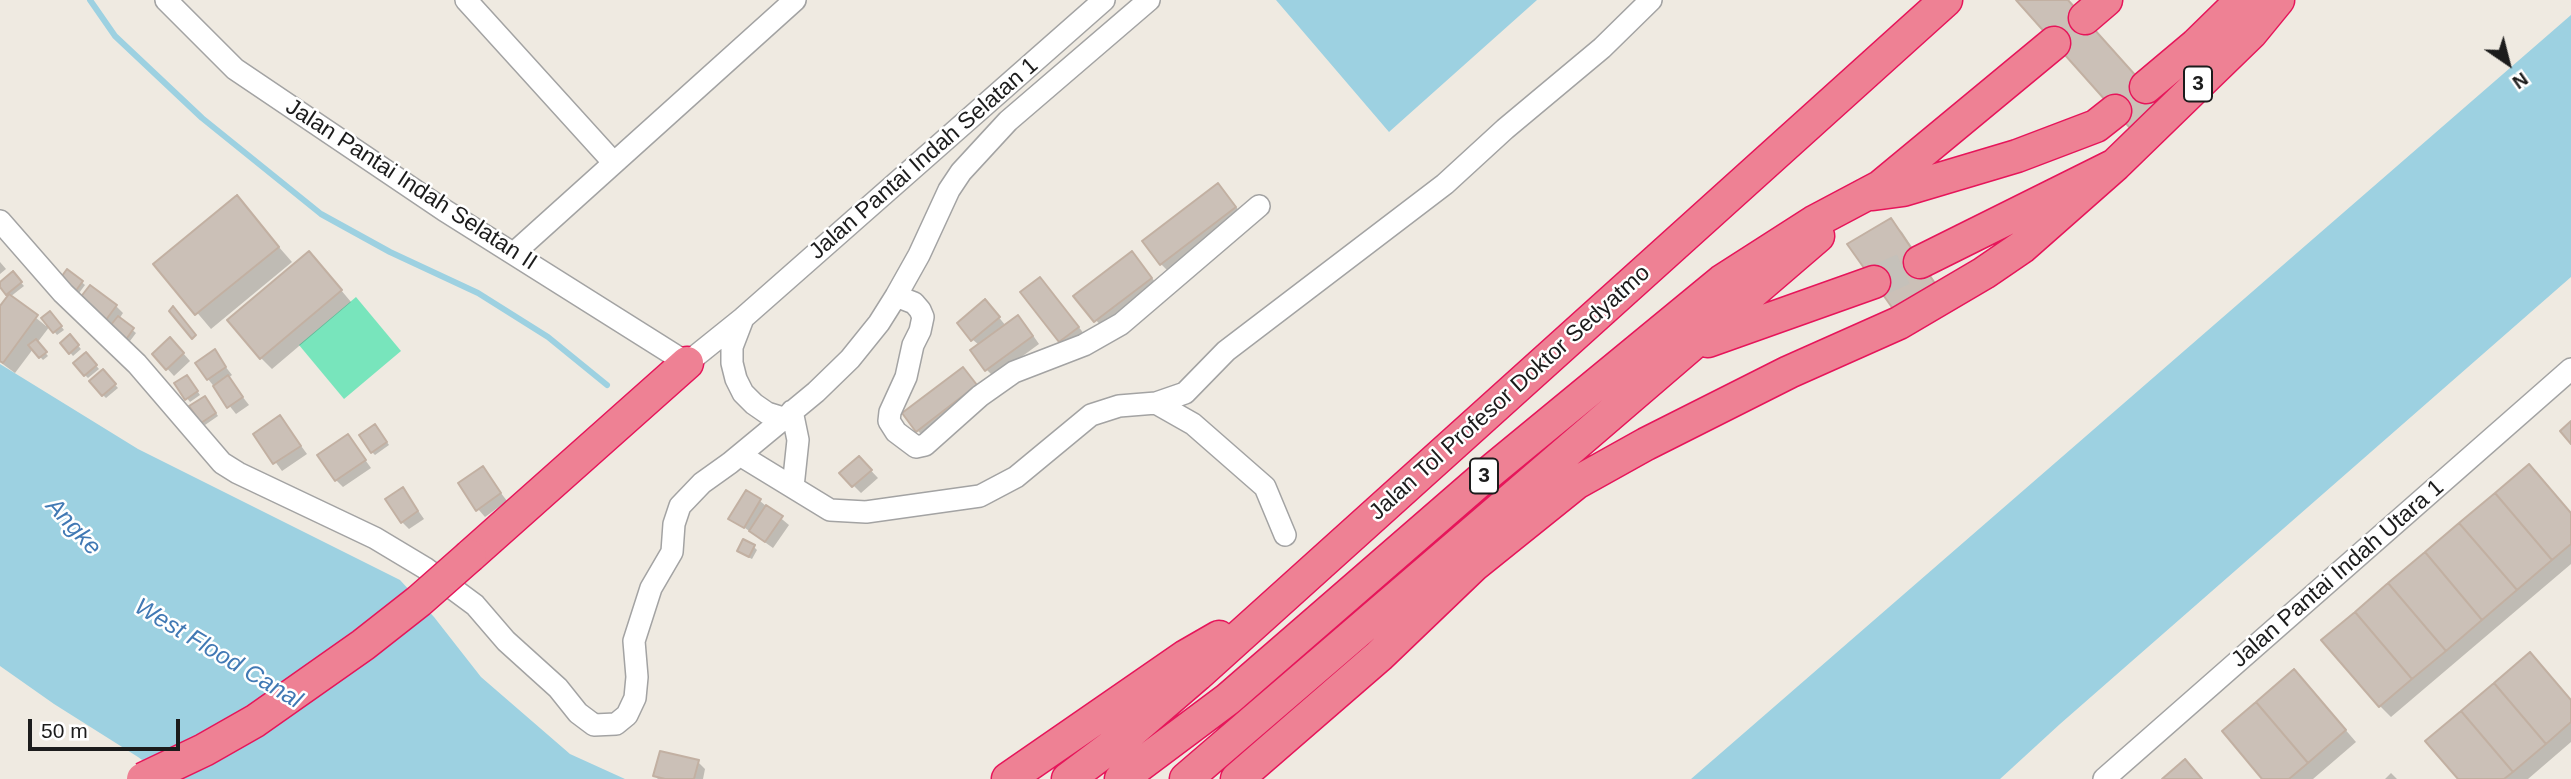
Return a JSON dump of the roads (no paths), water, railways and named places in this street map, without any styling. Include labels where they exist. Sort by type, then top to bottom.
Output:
[{"type":"highway","points":[[2146,87],[2196,45],[2242,0]]},
{"type":"highway","name":"3","points":[[1920,262],[2115,165],[2251,33],[2278,0]]},
{"type":"highway","name":"Jalan Tol Profesor Doktor Sedyatmo","points":[[1068,779],[1132,731],[1499,405],[1934,5]]},
{"type":"highway","name":"Jalan Tol Profesor Doktor Sedyatmo","points":[[1121,779],[1228,699],[1485,476],[1722,281],[1814,222],[1880,187],[2054,43]]},
{"type":"highway","points":[[1863,196],[1903,190],[2017,156],[2096,125],[2115,111]]},
{"type":"highway","points":[[1237,779],[1379,656],[1474,565],[1576,483],[1646,444],[1779,378],[1899,323],[1984,273],[2022,247],[2115,165]]},
{"type":"highway","name":"Jalan Tol Profesor Doktor Sedyatmo","points":[[1186,779],[1691,347],[1863,196]]},
{"type":"highway","name":"Jalan Tol Profesor Doktor Sedyatmo","points":[[1691,347],[1874,282]]},
{"type":"highway","points":[[143,779],[256,721],[363,645],[419,601],[470,556],[678,357]]},
{"type":"highway","points":[[1020,772],[1209,641],[1254,621]]},
{"type":"street","name":"Jalan Pantai Indah Selatan II","points":[[166,0],[235,69],[444,210],[678,357]]},
{"type":"street","points":[[466,0],[614,163]]},
{"type":"street","points":[[514,253],[795,0]]},
{"type":"street","name":"Jalan Pantai Indah Selatan 1","points":[[678,357],[743,318],[1104,0]]},
{"type":"street","name":"Jalan Pantai Indah Selatan 1","points":[[0,221],[63,293],[137,363],[222,463],[342,522],[425,568],[475,605],[506,641],[558,688],[578,713],[594,725],[616,724],[627,715],[635,698],[637,677],[634,641],[650,588],[672,552],[674,524],[680,506],[702,483],[816,392],[855,353],[896,296],[919,255],[949,190],[961,172],[1008,121],[1149,0]]},
{"type":"street","points":[[740,455],[830,510],[866,512],[980,496],[1016,477],[1091,415],[1119,406],[1156,402],[1185,393],[1226,351],[1445,184],[1505,129],[1602,48],[1651,0]]},
{"type":"street","points":[[896,296],[914,303],[923,317],[906,377],[890,412],[889,421],[896,432],[916,447],[925,445],[980,396],[1014,372],[1084,345],[1121,324],[1259,206]]},
{"type":"street","points":[[743,318],[732,347],[736,379],[743,393],[767,413],[787,414],[798,440],[793,487]]},
{"type":"street","name":"Jalan Pantai Indah Utara 1","points":[[2104,779],[2571,369]]},
{"type":"street","points":[[1156,402],[1193,424],[1265,487],[1285,535]]},
{"type":"water","points":[[1276,0],[1537,0],[1389,132]]},
{"type":"water","points":[[2571,15],[2571,277],[2000,779],[1691,779]]},
{"type":"water","points":[[0,364],[138,449],[400,580],[434,617],[481,677],[570,754],[625,779],[168,779],[54,704],[0,666]]},
{"type":"waterway","points":[[90,0],[115,36],[202,118],[321,214],[390,252],[478,293],[548,337],[607,385]]},
{"type":"tunnel","points":[[1874,282],[1920,262]]},
{"type":"water label","name":"Angke","points":[[73,527]]},
{"type":"water label","name":"West Flood Canal","points":[[218,654]]}]
